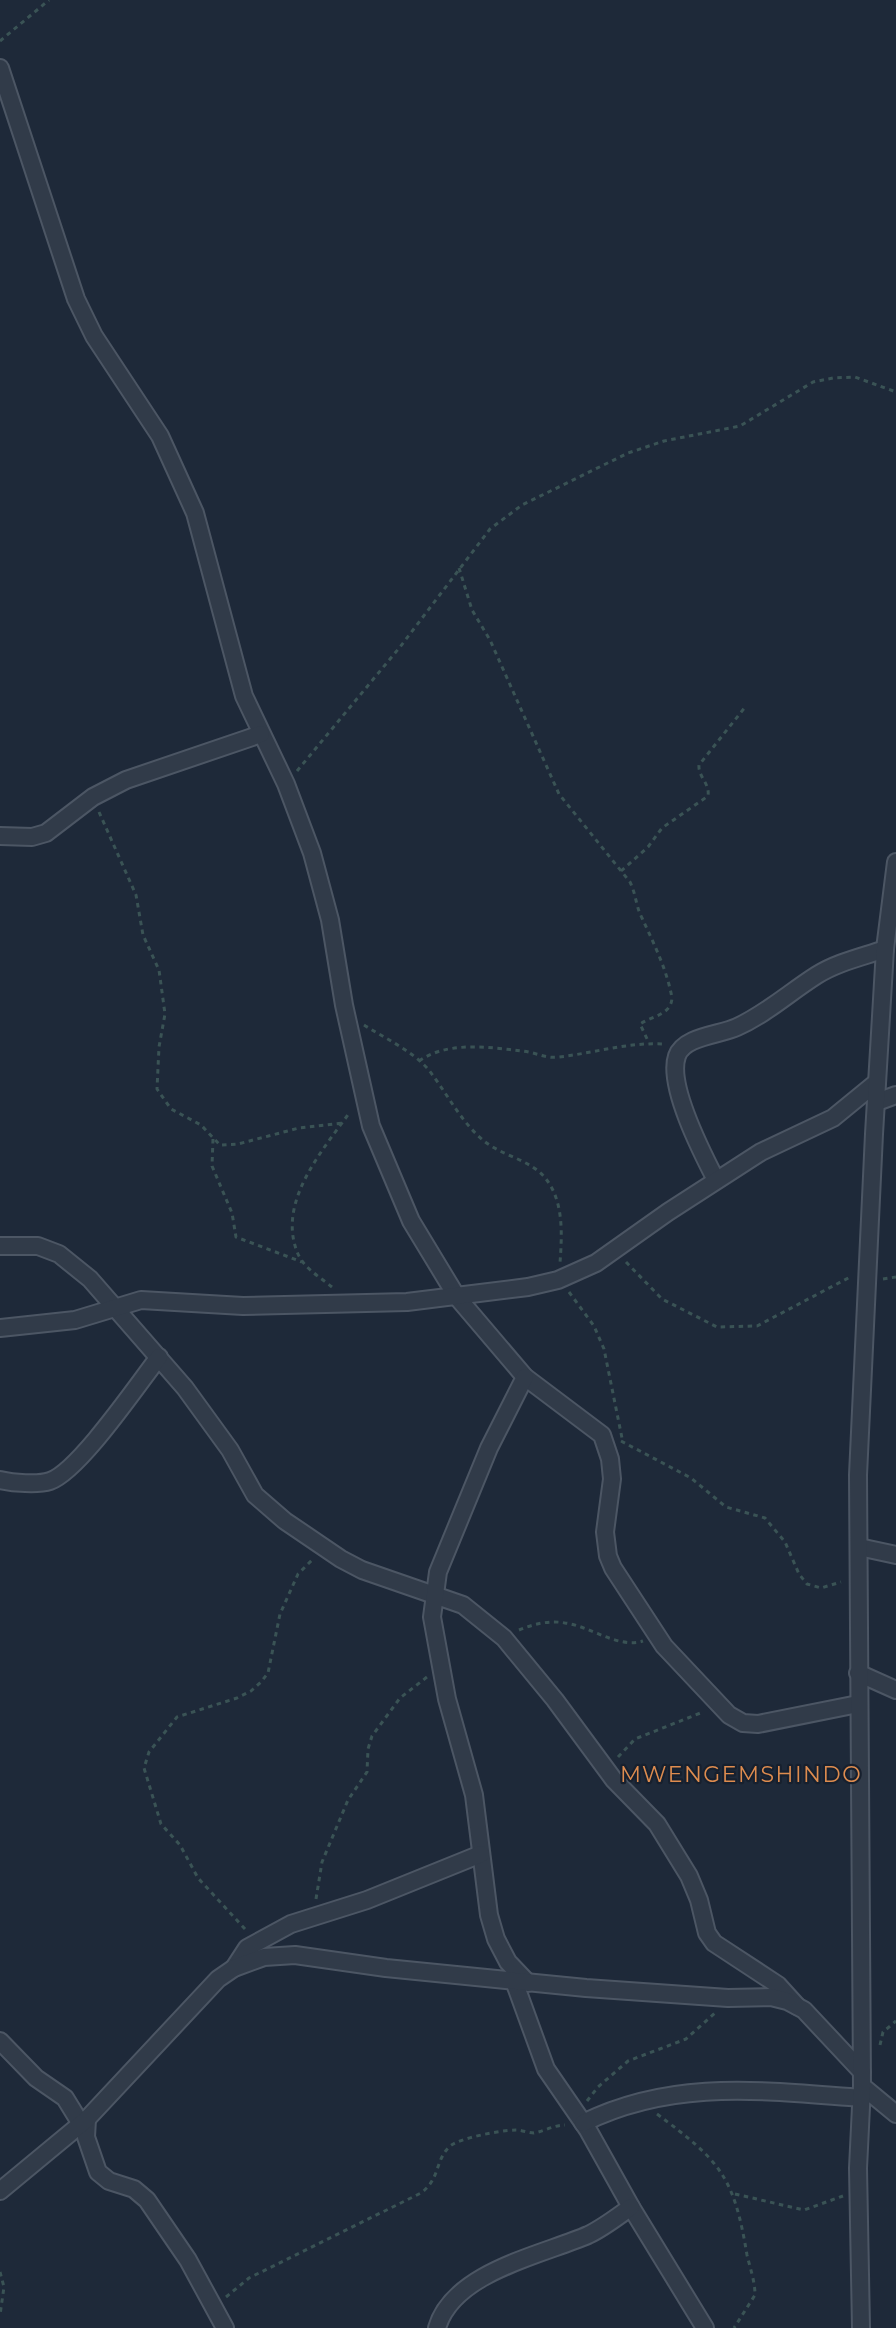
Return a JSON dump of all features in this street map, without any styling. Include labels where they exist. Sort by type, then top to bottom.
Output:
[{"type":"street","points":[[0,68],[76,299],[94,336],[160,436],[195,513],[237,675],[250,714],[286,784],[320,878],[344,1005],[371,1126],[411,1221],[457,1297],[525,1377],[602,1435],[610,1459],[612,1479],[605,1532],[608,1556],[618,1578],[657,1635],[719,1705],[742,1723],[758,1725],[858,1704]]},
{"type":"street","points":[[0,836],[32,837],[46,833],[93,796],[143,773],[261,734]]},
{"type":"street","points":[[861,2328],[858,2188],[862,2086],[858,1475],[885,949],[896,862]]},
{"type":"street","points":[[716,1180],[699,1146],[678,1086],[675,1062],[678,1052],[685,1044],[737,1027],[819,974],[885,949]]},
{"type":"street","points":[[0,1328],[75,1320],[141,1300],[283,1306],[407,1302],[457,1297],[558,1280],[596,1263],[716,1180],[761,1152],[833,1118],[877,1082]]},
{"type":"street","points":[[877,1102],[896,1095]]},
{"type":"street","points":[[0,1246],[38,1246],[59,1254],[90,1279],[159,1357],[216,1430],[247,1483],[262,1503],[327,1550],[362,1570],[463,1605],[504,1638],[555,1700],[614,1780],[647,1812],[669,1841],[689,1876],[699,1900],[707,1933],[714,1943],[778,1985],[862,2086],[896,2114]]},
{"type":"street","points":[[0,1480],[50,1481],[63,1473],[89,1446],[159,1357]]},
{"type":"street","points":[[525,1377],[489,1448],[438,1572],[433,1594],[432,1617],[440,1669],[474,1795],[489,1915],[496,1939],[521,1982],[546,2069],[582,2123],[705,2328]]},
{"type":"street","points":[[859,1547],[896,1555]]},
{"type":"street","points":[[858,1673],[896,1690]]},
{"type":"street","points":[[0,2191],[84,2121],[202,1995],[234,1968],[247,1948],[291,1924],[367,1900],[481,1854]]},
{"type":"street","points":[[234,1968],[264,1957],[295,1955],[386,1968],[521,1982],[729,1998],[771,1997],[797,2006]]},
{"type":"street","points":[[0,2041],[36,2078],[65,2098],[84,2121],[86,2136],[98,2172],[109,2181],[134,2188],[147,2200],[188,2260],[225,2328]]},
{"type":"street","points":[[582,2123],[639,2101],[695,2090],[862,2086]]},
{"type":"street","points":[[437,2328],[440,2316],[449,2304],[497,2270],[529,2255],[592,2234],[631,2207]]},
{"type":"path","points":[[0,41],[49,0]]},
{"type":"path","points":[[286,784],[400,647],[490,529],[503,518],[551,489],[628,453],[664,441],[740,426],[813,382],[855,377],[896,392]]},
{"type":"path","points":[[459,568],[472,610],[490,640],[559,794],[621,871],[635,894],[672,998],[671,1006],[667,1011],[640,1024],[649,1043]]},
{"type":"path","points":[[621,871],[648,847],[662,828],[708,796],[709,789],[699,770],[699,765],[746,706]]},
{"type":"path","points":[[93,796],[136,895],[143,935],[159,970],[165,1014],[159,1047],[157,1089],[171,1109],[201,1125],[220,1145],[299,1128],[343,1123]]},
{"type":"path","points":[[344,1005],[357,1020],[419,1061],[474,1132],[498,1152],[532,1167],[546,1179],[560,1210],[558,1280],[589,1317],[604,1349],[623,1441]]},
{"type":"path","points":[[419,1061],[441,1050],[462,1047],[523,1051],[556,1058],[649,1043],[685,1044]]},
{"type":"path","points":[[333,1288],[298,1256],[292,1215],[295,1198],[304,1179],[364,1094]]},
{"type":"path","points":[[213,1138],[212,1166],[232,1214],[236,1237],[304,1263]]},
{"type":"path","points":[[613,1251],[662,1299],[717,1327],[757,1326],[798,1307],[847,1278],[867,1271]]},
{"type":"path","points":[[602,1435],[623,1441],[691,1478],[726,1507],[765,1518],[785,1542],[799,1574],[807,1584],[821,1588],[858,1575]]},
{"type":"path","points":[[256,1942],[198,1878],[180,1845],[161,1824],[144,1768],[149,1752],[177,1717],[237,1698],[251,1691],[261,1682],[268,1673],[279,1614],[290,1589],[310,1561],[327,1550]]},
{"type":"path","points":[[504,1638],[528,1626],[555,1622],[579,1626],[626,1643],[641,1642],[657,1635]]},
{"type":"path","points":[[311,1918],[322,1862],[348,1800],[367,1772],[368,1749],[377,1726],[400,1698],[440,1669]]},
{"type":"path","points":[[614,1780],[616,1760],[620,1752],[635,1739],[719,1705]]},
{"type":"path","points":[[214,2307],[249,2278],[421,2193],[437,2176],[447,2149],[456,2142],[518,2129],[536,2133],[557,2125],[582,2123],[598,2087],[614,2072],[628,2061],[686,2039],[729,1998]]},
{"type":"path","points":[[880,2052],[883,2032],[896,2021]]},
{"type":"path","points":[[639,2101],[698,2146],[719,2168],[734,2194],[756,2295],[734,2328]]},
{"type":"path","points":[[734,2194],[804,2210],[832,2202],[858,2188]]},
{"type":"path","points":[[0,2272],[4,2288],[0,2315]]},
{"type":"district","name":"MWENGEMSHINDO","points":[[741,1774]]}]
